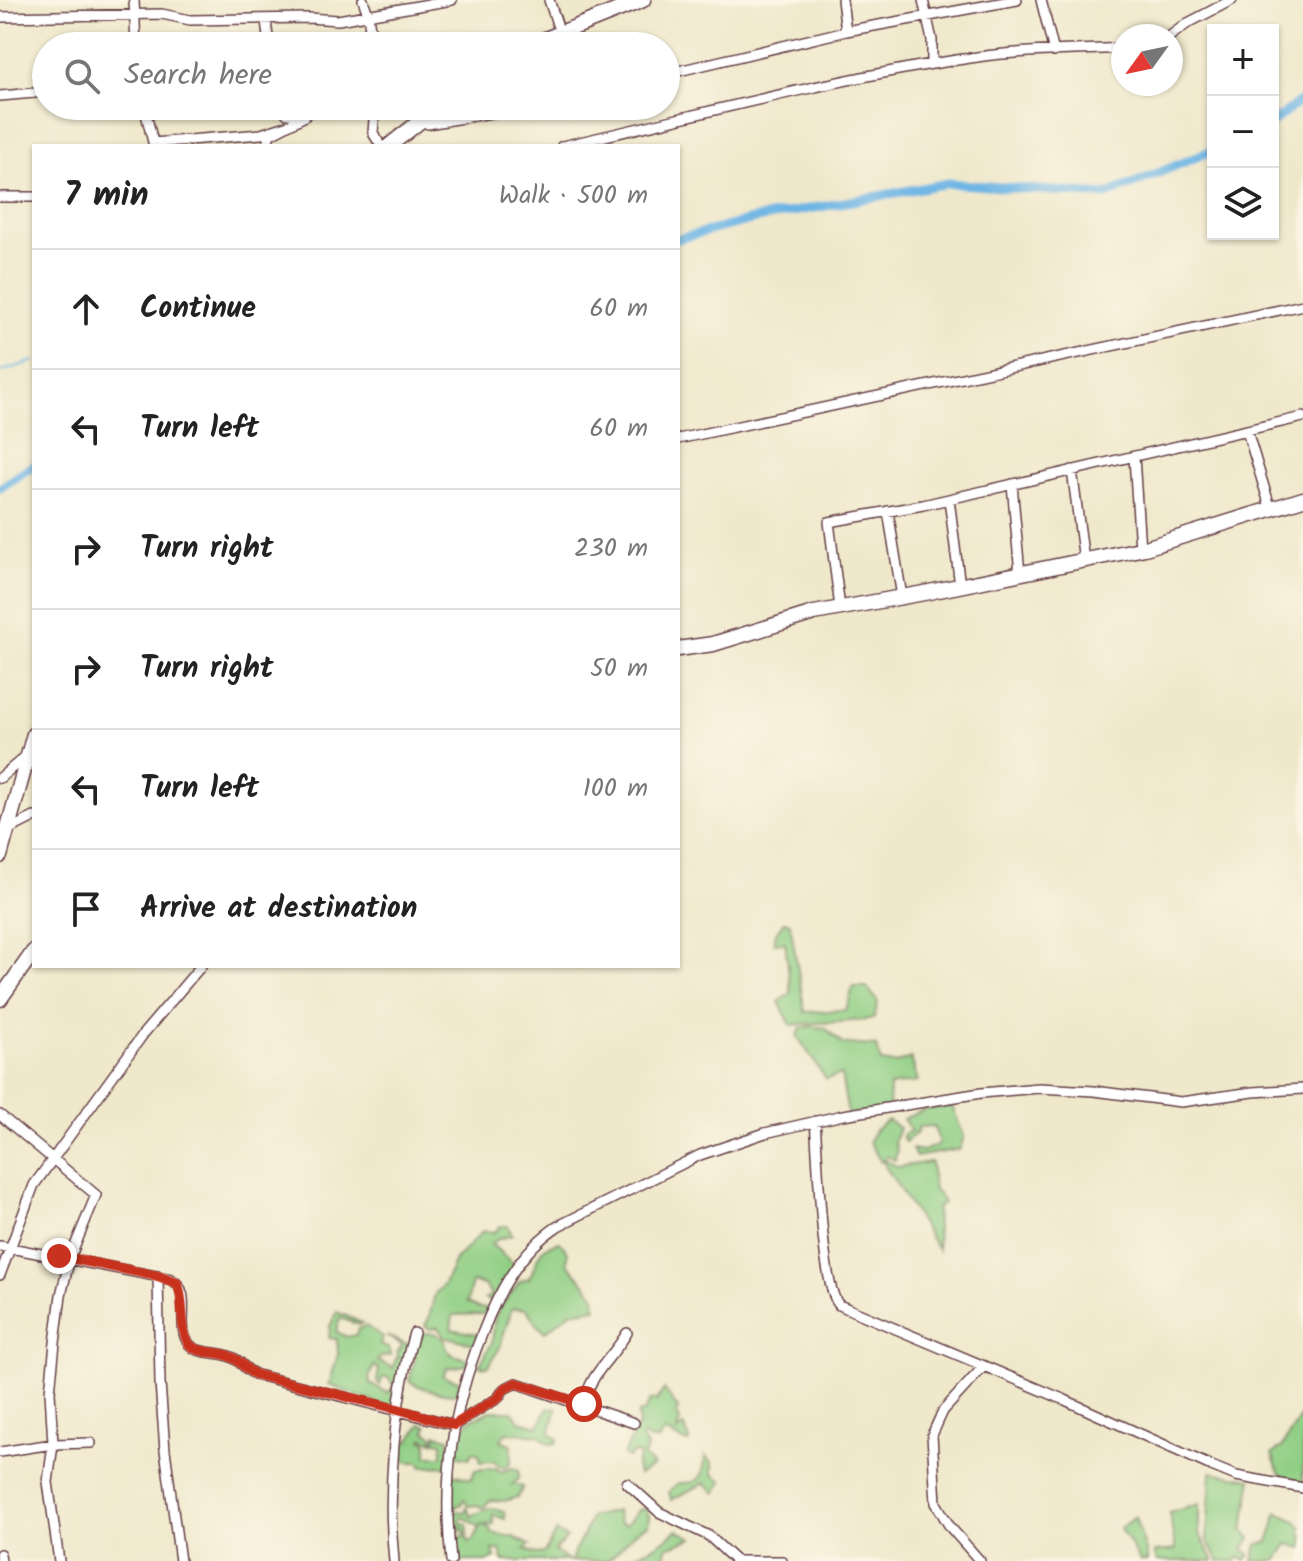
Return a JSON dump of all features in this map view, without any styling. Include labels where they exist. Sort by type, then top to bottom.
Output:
[{"type":"main road","points":[[563,32],[643,0]]},
{"type":"main road","points":[[391,144],[421,120]]},
{"type":"main road","points":[[680,649],[713,644],[814,613],[1140,549],[1303,499]]},
{"type":"main road","points":[[0,856],[32,740]]},
{"type":"main road","points":[[0,999],[32,954]]},
{"type":"street","points":[[134,0],[135,32]]},
{"type":"street","points":[[363,0],[370,32]]},
{"type":"street","points":[[0,17],[162,14],[190,20],[338,20],[452,0]]},
{"type":"street","points":[[549,0],[560,32]]},
{"type":"street","points":[[842,0],[846,31]]},
{"type":"street","points":[[923,0],[932,40],[932,64]]},
{"type":"street","points":[[680,71],[846,31],[1017,0]]},
{"type":"street","points":[[1041,0],[1054,52]]},
{"type":"street","points":[[1183,27],[1232,0]]},
{"type":"street","points":[[266,20],[267,32]]},
{"type":"street","points":[[680,118],[932,64],[982,56],[1111,49]]},
{"type":"street","points":[[0,96],[32,93]]},
{"type":"street","points":[[148,120],[154,144]]},
{"type":"street","points":[[268,144],[269,135],[297,120]]},
{"type":"street","points":[[374,120],[373,133],[380,144]]},
{"type":"street","points":[[421,120],[428,124],[454,120]]},
{"type":"street","points":[[570,144],[671,120]]},
{"type":"street","points":[[164,144],[261,134],[283,127]]},
{"type":"street","points":[[0,197],[32,197]]},
{"type":"street","points":[[680,439],[1303,305]]},
{"type":"street","points":[[840,608],[829,522],[949,499],[1303,417]]},
{"type":"street","points":[[1247,431],[1271,510]]},
{"type":"street","points":[[1134,457],[1140,549]]},
{"type":"street","points":[[1072,470],[1084,561]]},
{"type":"street","points":[[1012,484],[1020,574]]},
{"type":"street","points":[[949,499],[960,586]]},
{"type":"street","points":[[888,511],[902,597]]},
{"type":"street","points":[[0,778],[26,756]]},
{"type":"street","points":[[6,831],[32,818]]},
{"type":"street","points":[[0,1275],[4,1246],[34,1185],[144,1033],[199,968]]},
{"type":"street","points":[[451,1561],[447,1526],[450,1451],[466,1374],[491,1309],[508,1277],[545,1235],[700,1155],[750,1137],[815,1121],[1017,1089],[1094,1091],[1181,1102],[1303,1089]]},
{"type":"street","points":[[1,1120],[54,1157],[96,1195],[70,1258],[61,1295],[53,1356],[50,1392],[53,1444],[48,1482],[59,1561]]},
{"type":"street","points":[[815,1121],[827,1269],[835,1301],[847,1309],[1223,1471],[1303,1488]]},
{"type":"street","points":[[4,1246],[158,1276],[177,1283],[181,1290],[184,1334],[188,1343],[194,1348],[231,1356],[250,1373],[257,1375],[454,1425],[516,1383],[634,1423]]},
{"type":"street","points":[[158,1276],[165,1450],[180,1561]]},
{"type":"street","points":[[394,1561],[390,1519],[398,1409],[414,1333]]},
{"type":"street","points":[[584,1404],[587,1388],[608,1355],[620,1345],[627,1333]]},
{"type":"street","points":[[980,1561],[950,1527],[936,1503],[932,1435],[943,1411],[984,1366]]},
{"type":"street","points":[[0,1452],[53,1444],[91,1443]]},
{"type":"street","points":[[627,1483],[659,1512],[709,1536],[736,1561],[782,1561]]},
{"type":"street","points":[[0,1554],[1,1561]]},
{"type":"green space","points":[[784,921],[790,923],[805,1012],[846,1010],[853,987],[867,987],[878,1002],[874,1018],[791,1025],[779,1002],[791,993],[785,942],[774,943]]},
{"type":"green space","points":[[801,1028],[825,1028],[843,1044],[876,1046],[881,1062],[894,1064],[911,1058],[918,1082],[890,1086],[889,1108],[848,1115],[841,1075],[826,1079],[797,1036]]},
{"type":"green space","points":[[952,1106],[964,1136],[960,1149],[916,1157],[912,1149],[923,1151],[939,1144],[934,1126],[918,1127],[918,1132],[905,1142],[902,1135],[911,1131],[903,1119],[924,1110]]},
{"type":"green space","points":[[888,1120],[899,1128],[894,1141],[897,1151],[895,1160],[887,1156],[884,1159],[898,1167],[931,1162],[934,1191],[943,1203],[936,1209],[938,1250],[884,1160],[881,1162],[869,1142],[874,1131]]},
{"type":"green space","points":[[500,1226],[508,1226],[512,1235],[491,1244],[517,1267],[494,1304],[485,1299],[491,1295],[484,1285],[472,1282],[467,1303],[491,1309],[485,1314],[453,1315],[451,1329],[477,1334],[478,1345],[443,1336],[438,1327],[431,1329],[425,1326],[435,1294],[444,1284],[455,1260],[483,1231],[495,1232]]},
{"type":"green space","points":[[560,1242],[568,1252],[567,1263],[595,1295],[596,1308],[571,1312],[545,1332],[527,1309],[512,1308],[499,1349],[488,1367],[479,1366],[492,1343],[495,1316],[520,1281],[529,1278],[541,1251]]},
{"type":"green space","points":[[337,1312],[362,1323],[359,1325],[340,1318],[336,1332],[347,1337],[356,1335],[358,1329],[366,1326],[383,1337],[380,1345],[388,1348],[391,1355],[377,1361],[393,1368],[399,1357],[397,1353],[402,1345],[386,1336],[409,1345],[400,1384],[391,1383],[389,1378],[383,1377],[380,1385],[377,1382],[379,1369],[374,1366],[369,1378],[370,1384],[388,1393],[392,1388],[403,1387],[394,1410],[329,1385],[338,1354],[337,1339],[329,1338],[330,1326]]},
{"type":"green space","points":[[434,1333],[445,1340],[452,1354],[468,1359],[467,1365],[447,1368],[443,1376],[459,1381],[458,1393],[433,1391],[409,1381],[415,1360],[416,1337]]},
{"type":"green space","points":[[664,1389],[678,1409],[680,1420],[677,1431],[684,1426],[690,1440],[688,1443],[665,1432],[659,1440],[650,1440],[644,1435],[642,1439],[647,1447],[644,1457],[653,1466],[638,1475],[636,1465],[640,1455],[633,1453],[628,1458],[623,1455],[639,1424],[638,1413],[644,1413],[650,1401],[657,1400]]},
{"type":"green space","points":[[548,1408],[557,1408],[550,1433],[558,1439],[556,1443],[550,1444],[538,1435],[506,1432],[501,1440],[512,1445],[511,1462],[504,1468],[493,1461],[481,1462],[479,1454],[473,1452],[469,1458],[454,1455],[458,1437],[470,1420],[490,1411],[512,1411],[520,1421],[539,1426]]},
{"type":"green space","points":[[1300,1417],[1303,1421],[1303,1482],[1280,1474],[1272,1454],[1282,1447]]},
{"type":"green space","points":[[421,1424],[427,1426],[425,1431],[433,1436],[433,1442],[422,1440],[427,1442],[427,1456],[442,1456],[442,1442],[435,1441],[436,1434],[449,1438],[449,1466],[422,1467],[419,1462],[407,1462],[403,1458],[400,1447],[409,1441]]},
{"type":"green space","points":[[705,1456],[713,1464],[713,1474],[723,1481],[716,1493],[705,1483],[671,1500],[669,1491],[678,1483],[700,1478]]},
{"type":"green space","points":[[497,1468],[501,1472],[512,1468],[519,1471],[519,1479],[510,1486],[523,1487],[518,1497],[505,1501],[490,1500],[483,1508],[468,1506],[464,1499],[454,1513],[452,1511],[453,1474],[471,1479],[475,1470]]},
{"type":"green space","points":[[1211,1472],[1252,1479],[1243,1530],[1251,1538],[1243,1549],[1250,1554],[1246,1561],[1238,1557],[1236,1561],[1219,1561],[1207,1540]]},
{"type":"green space","points":[[1199,1504],[1199,1533],[1214,1561],[1157,1561],[1154,1552],[1176,1550],[1169,1513]]},
{"type":"green space","points":[[467,1507],[471,1516],[490,1508],[504,1511],[505,1519],[493,1515],[494,1525],[480,1524],[490,1528],[491,1533],[513,1537],[530,1545],[525,1549],[536,1554],[544,1553],[556,1532],[567,1538],[554,1551],[569,1561],[503,1561],[500,1550],[493,1550],[495,1558],[489,1561],[455,1561],[453,1539],[466,1535],[469,1542],[474,1540],[480,1527],[463,1517],[460,1520],[467,1524],[468,1534],[462,1527],[452,1534],[451,1516],[459,1511],[465,1512]]},
{"type":"green space","points":[[646,1508],[648,1525],[634,1533],[609,1559],[571,1561],[591,1517],[616,1511],[620,1523],[626,1525],[638,1510]]},
{"type":"green space","points":[[1277,1512],[1296,1521],[1302,1528],[1303,1548],[1288,1544],[1277,1561],[1253,1561],[1257,1545],[1269,1542]]},
{"type":"green space","points":[[1135,1517],[1147,1561],[1140,1561],[1120,1529]]},
{"type":"green space","points":[[677,1530],[693,1538],[667,1547],[666,1555],[660,1561],[621,1561],[655,1546]]},
{"type":"waterway","points":[[1279,117],[1303,99]]},
{"type":"waterway","points":[[680,238],[755,219],[948,183],[1106,195],[1207,153]]},
{"type":"waterway","points":[[0,372],[32,362]]},
{"type":"waterway","points":[[0,488],[32,466]]},
{"type":"route","points":[[59,1256],[171,1279],[181,1290],[184,1334],[188,1343],[199,1350],[231,1356],[250,1373],[257,1375],[454,1425],[516,1383],[584,1404]]}]
